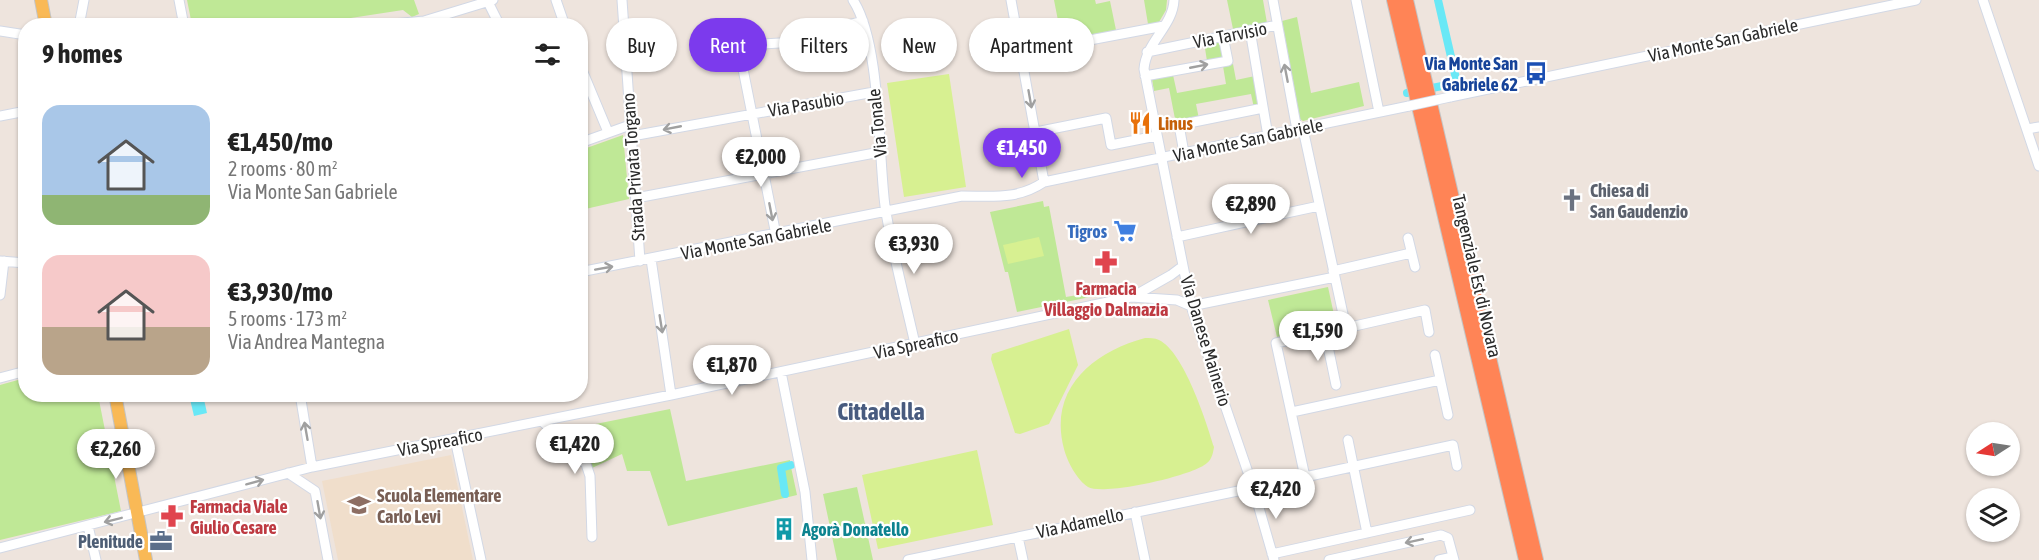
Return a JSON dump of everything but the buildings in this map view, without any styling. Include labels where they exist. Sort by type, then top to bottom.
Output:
[{"type":"highway","name":"Tangenziale Est di Novara","points":[[1394,0],[1526,560]]},
{"type":"highway","name":"Tangenziale Est di Novara","points":[[1406,0],[1536,560]]},
{"type":"main road","points":[[41,0],[44,18]]},
{"type":"main road","points":[[117,402],[146,560]]},
{"type":"street","points":[[81,18],[84,0]]},
{"type":"street","points":[[179,0],[182,18]]},
{"type":"street","points":[[556,0],[562,18]]},
{"type":"street","name":"Strada Privata Torgano","points":[[622,0],[640,261]]},
{"type":"street","name":"Via Tonale","points":[[853,0],[862,18]]},
{"type":"street","points":[[1011,0],[1014,18]]},
{"type":"street","points":[[1147,52],[1172,15],[1174,0]]},
{"type":"street","points":[[1273,0],[1346,328]]},
{"type":"street","points":[[1356,0],[1379,112]]},
{"type":"street","name":"Via Monte San Gabriele","points":[[588,271],[776,235],[962,196],[1007,197],[1028,192],[1044,182],[1916,0]]},
{"type":"street","points":[[1983,0],[2039,166]]},
{"type":"street","points":[[434,18],[490,1],[497,18]]},
{"type":"street","name":"Via Tarvisio","points":[[1147,52],[1277,25]]},
{"type":"street","points":[[1094,39],[1164,26]]},
{"type":"street","points":[[1250,30],[1268,136]]},
{"type":"street","points":[[0,32],[18,34]]},
{"type":"street","points":[[1145,76],[1228,61],[1223,36]]},
{"type":"street","points":[[776,235],[741,59],[748,48],[779,44]]},
{"type":"street","name":"Via Danese Mainerio","points":[[1147,52],[1145,76],[1191,306],[1253,487],[1273,557]]},
{"type":"street","name":"Via Tonale","points":[[869,60],[887,212],[915,344]]},
{"type":"street","points":[[1025,72],[1044,182]]},
{"type":"street","points":[[588,84],[608,132]]},
{"type":"street","name":"Via Pasubio","points":[[632,136],[874,92]]},
{"type":"street","points":[[1184,153],[1179,125],[1263,108]]},
{"type":"street","points":[[0,116],[18,113]]},
{"type":"street","points":[[1036,132],[1106,118],[1111,145],[1156,136]]},
{"type":"street","points":[[588,139],[630,125]]},
{"type":"street","points":[[2027,129],[2039,127]]},
{"type":"street","points":[[636,198],[880,152]]},
{"type":"street","points":[[1177,237],[1319,206]]},
{"type":"street","points":[[1408,238],[1415,267]]},
{"type":"street","points":[[1191,306],[1334,274],[1411,253]]},
{"type":"street","points":[[651,259],[671,395]]},
{"type":"street","points":[[0,295],[2,261],[18,262]]},
{"type":"street","name":"Via Spreafico","points":[[1131,297],[1183,266]]},
{"type":"street","name":"Via Spreafico","points":[[0,548],[312,467],[671,395],[1131,297],[1177,300],[1191,306]]},
{"type":"street","points":[[1305,477],[1276,344],[1425,310],[1430,332]]},
{"type":"street","points":[[1325,332],[1336,386]]},
{"type":"street","points":[[1435,355],[1448,415]]},
{"type":"street","points":[[781,372],[805,492],[812,560]]},
{"type":"street","points":[[0,378],[18,373]]},
{"type":"street","points":[[1292,412],[1440,380]]},
{"type":"street","points":[[301,402],[312,467]]},
{"type":"street","points":[[542,421],[586,464],[590,476],[592,537]]},
{"type":"street","points":[[455,439],[481,560]]},
{"type":"street","points":[[1348,440],[1367,533]]},
{"type":"street","name":"Via Adamello","points":[[908,560],[1453,445],[1457,466]]},
{"type":"street","points":[[288,473],[315,491],[328,560]]},
{"type":"street","points":[[1273,557],[1470,510]]},
{"type":"street","points":[[1135,512],[1145,560]]},
{"type":"street","points":[[88,526],[96,560]]},
{"type":"street","points":[[1333,560],[1372,555],[1446,535],[1454,559],[1439,560]]},
{"type":"street","points":[[1018,537],[1023,560]]},
{"type":"shaded area","points":[[451,455],[473,560],[338,560],[322,481]]},
{"type":"green space","points":[[187,0],[414,0],[419,14],[412,17],[403,10],[351,18],[191,18]]},
{"type":"green space","points":[[1054,0],[1095,0],[1096,4],[1110,1],[1116,30],[1094,34],[1094,18],[1058,18]]},
{"type":"green space","points":[[1144,0],[1167,0],[1166,10],[1159,22],[1148,24]]},
{"type":"green space","points":[[1227,0],[1263,0],[1267,23],[1233,29]]},
{"type":"green space","points":[[1297,17],[1311,93],[1359,82],[1364,106],[1303,121],[1300,119],[1282,21]]},
{"type":"green space","points":[[1221,39],[1225,58],[1207,61],[1204,42]]},
{"type":"green space","points":[[1233,64],[1236,80],[1255,76],[1261,106],[1254,108],[1251,94],[1196,104],[1199,119],[1176,124],[1169,88],[1154,91],[1152,79],[1173,75],[1177,93],[1226,84],[1223,66]]},
{"type":"green space","points":[[949,74],[966,187],[904,197],[887,83]]},
{"type":"green space","points":[[623,135],[629,199],[588,208],[588,148]]},
{"type":"green space","points":[[1043,201],[1044,207],[1049,206],[1066,297],[1089,293],[1090,297],[1017,312],[990,212]]},
{"type":"green space","points":[[1039,237],[1044,256],[1008,264],[1003,245]]},
{"type":"green space","points":[[1328,287],[1336,324],[1277,337],[1268,300]]},
{"type":"green space","points":[[1069,329],[1078,365],[1049,424],[1020,434],[1015,433],[991,359],[992,354]]},
{"type":"green space","points":[[1145,338],[1157,339],[1168,347],[1185,372],[1200,405],[1214,447],[1212,456],[1207,463],[1198,468],[1167,479],[1111,489],[1088,487],[1073,470],[1064,449],[1061,428],[1063,408],[1069,391],[1092,363],[1126,344]]},
{"type":"green space","points":[[18,380],[18,402],[99,402],[121,511],[0,540],[0,385]]},
{"type":"green space","points":[[670,409],[686,481],[790,460],[778,467],[780,487],[786,486],[783,471],[791,467],[797,495],[668,526],[650,471],[627,471],[622,454],[592,468],[585,455],[556,432]]},
{"type":"green space","points":[[977,450],[993,525],[878,549],[862,475]]},
{"type":"green space","points":[[857,487],[873,560],[837,560],[823,494]]},
{"type":"water","points":[[191,402],[205,402],[207,413],[194,416]]},
{"type":"waterway","points":[[1407,93],[1457,83],[1438,0]]},
{"type":"waterway","points":[[785,494],[781,468],[791,465]]},
{"type":"place","name":"Via Monte San Gabriele 62","points":[[1536,73]]},
{"type":"place","name":"Linus","points":[[1140,123]]},
{"type":"place","name":"Chiesa di San Gaudenzio","points":[[1572,200]]},
{"type":"place","name":"Tigros","points":[[1125,231]]},
{"type":"place","name":"Farmacia Villaggio Dalmazia","points":[[1106,262]]},
{"type":"place","name":"Scuola Elementare Carlo Levi","points":[[359,505]]},
{"type":"place","name":"Farmacia Viale Giulio Cesare","points":[[172,516]]},
{"type":"place","name":"Agorà Donatello","points":[[784,529]]},
{"type":"place","name":"Plenitude","points":[[161,541]]},
{"type":"district","name":"Cittadella","points":[[881,411]]}]
